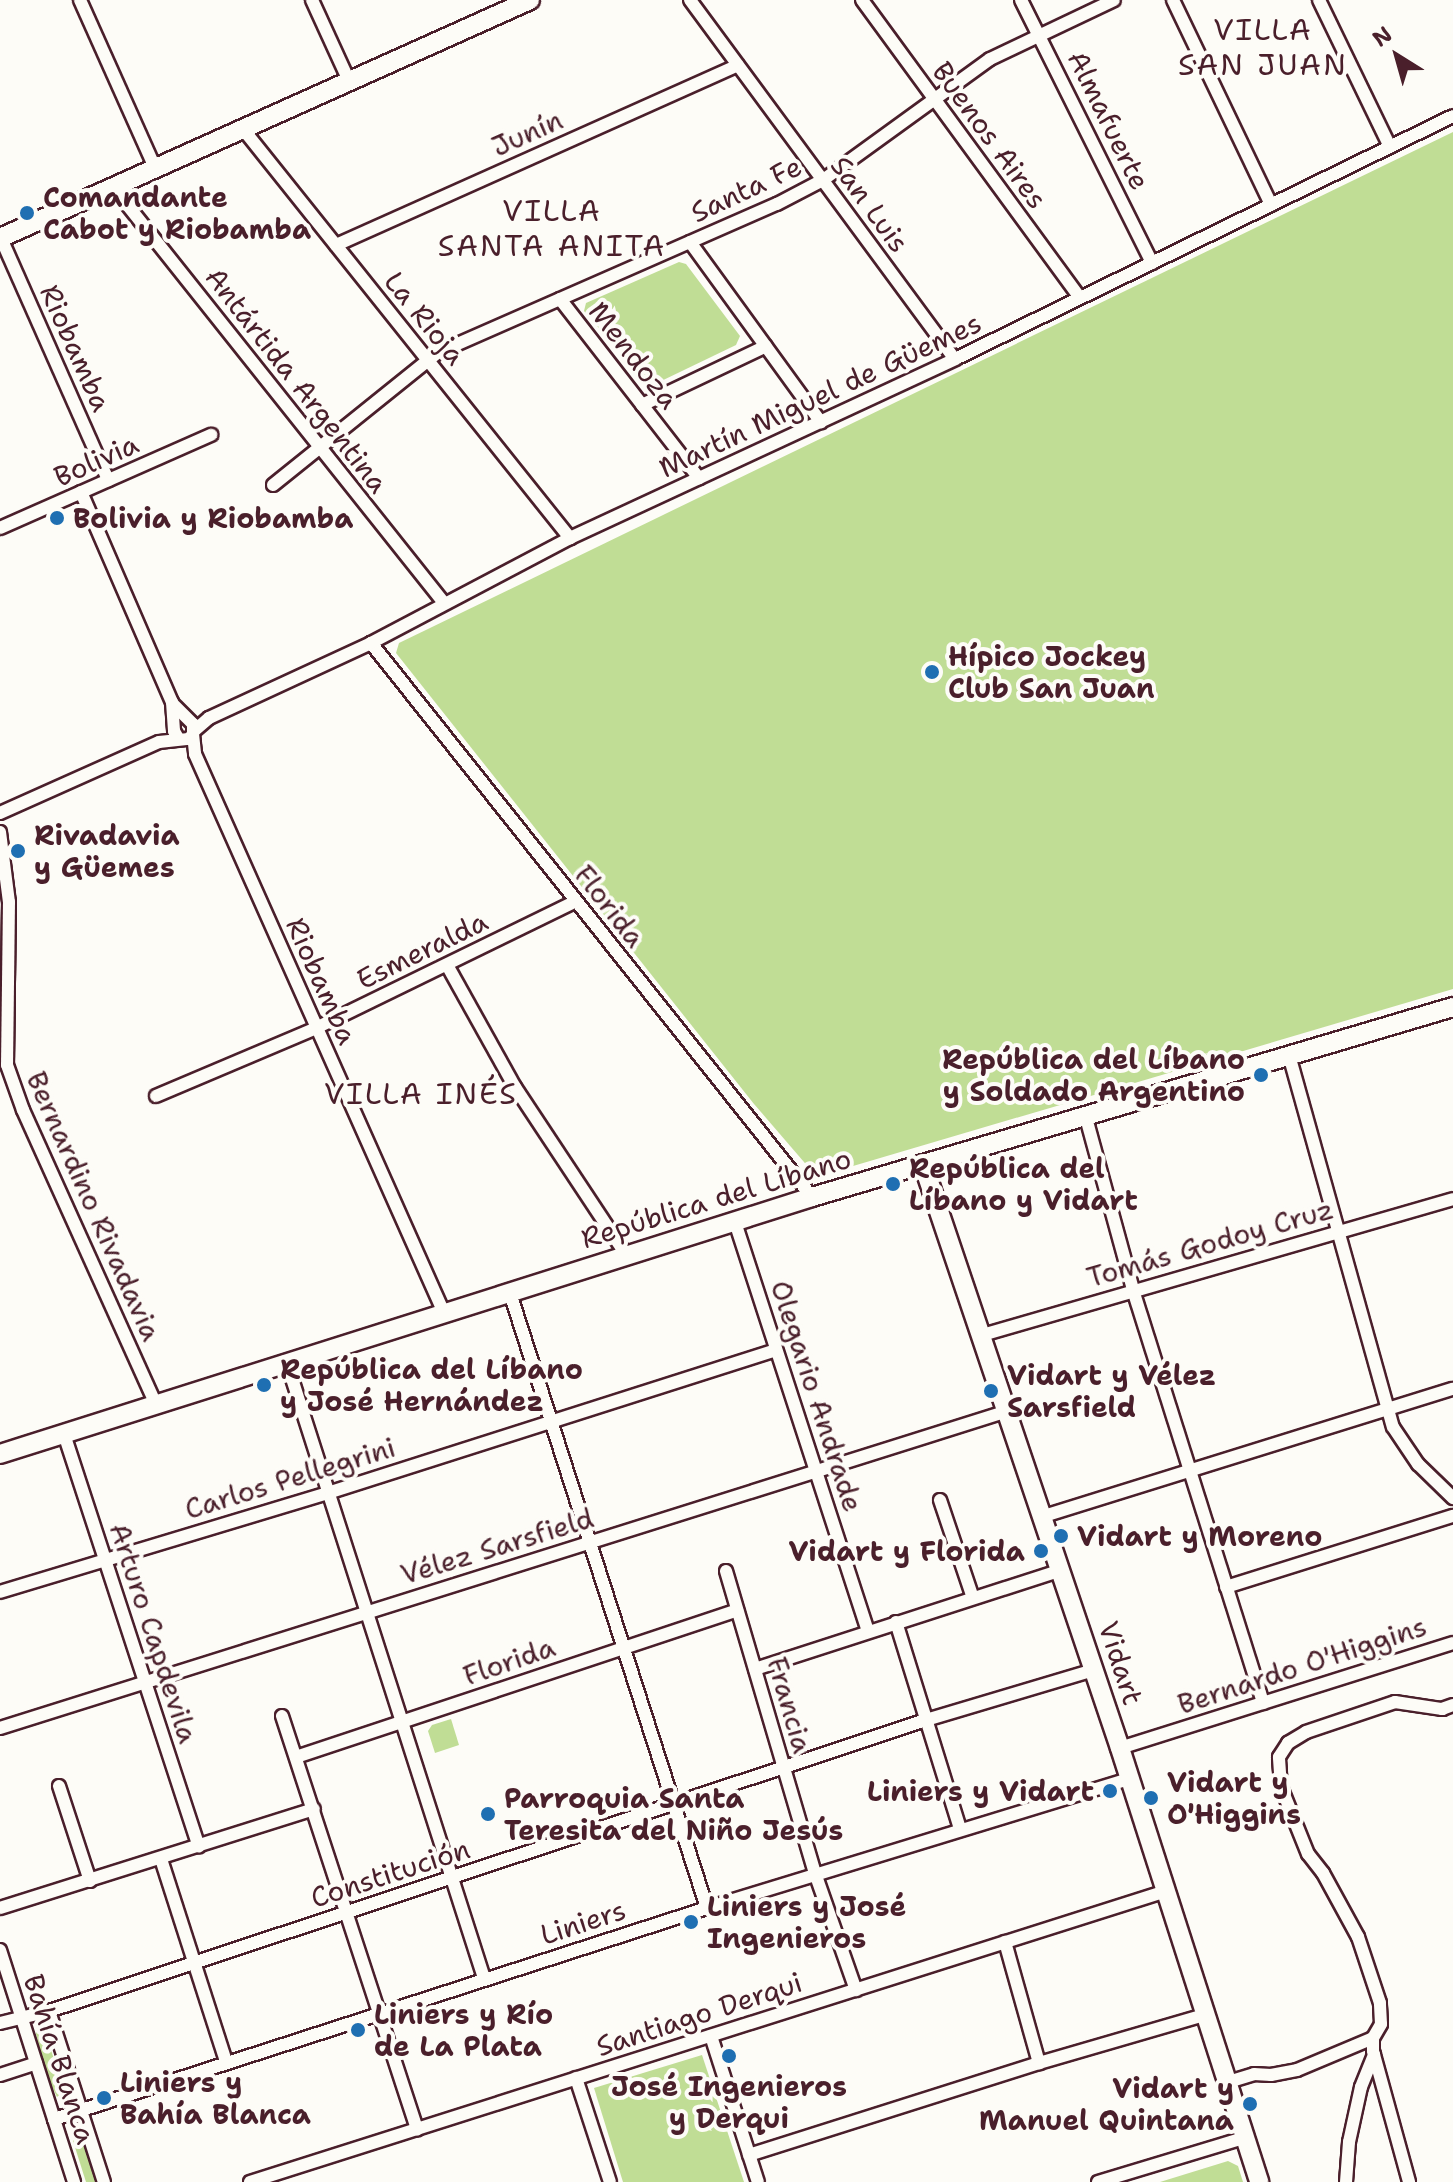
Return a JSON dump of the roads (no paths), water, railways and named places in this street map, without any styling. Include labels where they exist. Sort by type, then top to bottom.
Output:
[{"type":"main road","points":[[0,237],[530,0]]},
{"type":"main road","name":"República del Líbano","points":[[0,1454],[812,1197],[1453,1007]]},
{"type":"main road","name":"Vidart","points":[[923,1164],[1062,1570],[1163,1892],[1259,2182]]},
{"type":"street","points":[[80,0],[155,168]]},
{"type":"street","points":[[312,0],[349,81]]},
{"type":"street","name":"San Luis","points":[[690,0],[955,359]]},
{"type":"street","name":"Buenos Aires","points":[[862,0],[1080,298]]},
{"type":"street","name":"Almafuerte","points":[[1021,0],[1152,263]]},
{"type":"street","name":"Santa Fe","points":[[273,485],[437,353],[823,180],[990,59],[1114,0]]},
{"type":"street","points":[[1173,0],[1271,205]]},
{"type":"street","points":[[1319,0],[1390,147]]},
{"type":"street","name":"Junín","points":[[336,245],[738,65]]},
{"type":"street","name":"Martín Miguel de Güemes","points":[[0,813],[371,643],[570,538],[955,359],[1453,116]]},
{"type":"street","name":"La Rioja","points":[[243,129],[570,538]]},
{"type":"street","name":"Antártida Argentina","points":[[113,187],[444,603]]},
{"type":"street","name":"Riobamba","points":[[0,237],[108,480]]},
{"type":"street","points":[[690,242],[821,422]]},
{"type":"street","name":"Mendoza","points":[[560,299],[699,478]]},
{"type":"street","points":[[642,405],[766,346]]},
{"type":"street","name":"Bolivia","points":[[0,528],[211,435]]},
{"type":"street","name":"Riobamba","points":[[81,492],[444,1313]]},
{"type":"street","name":"Florida","points":[[371,643],[812,1197]]},
{"type":"street","name":"Bernardino Rivadavia","points":[[0,832],[9,902],[3,1002],[7,1065],[16,1092],[156,1405]]},
{"type":"street","name":"Esmeralda","points":[[156,1096],[316,1028],[576,901]]},
{"type":"street","points":[[447,965],[515,1087],[627,1256]]},
{"type":"street","points":[[1289,1055],[1388,1409],[1401,1443],[1453,1498]]},
{"type":"street","points":[[1085,1114],[1133,1290],[1263,1703]]},
{"type":"street","name":"Tomás Godoy Cruz","points":[[982,1335],[1453,1199]]},
{"type":"street","name":"Olegario Andrade","points":[[735,1222],[868,1632]]},
{"type":"street","points":[[510,1293],[707,1908]]},
{"type":"street","name":"Carlos Pellegrini","points":[[0,1592],[331,1492],[551,1419],[776,1350]]},
{"type":"street","points":[[287,1363],[331,1492],[484,1978]]},
{"type":"street","points":[[1044,1516],[1453,1389]]},
{"type":"street","name":"Vélez Sarsfield","points":[[0,1728],[367,1610],[1008,1411]]},
{"type":"street","name":"Arturo Capdevila","points":[[64,1434],[199,1846]]},
{"type":"street","points":[[940,1500],[973,1598]]},
{"type":"street","points":[[1226,1587],[1453,1516]]},
{"type":"street","points":[[755,1669],[1062,1570]]},
{"type":"street","name":"Francia","points":[[726,1571],[816,1876],[856,1990]]},
{"type":"street","name":"Florida","points":[[296,1757],[737,1610]]},
{"type":"street","points":[[896,1622],[960,1829]]},
{"type":"street","name":"Bernardo O'Higgins","points":[[1120,1748],[1453,1643]]},
{"type":"street","name":"Constitución","points":[[0,2023],[49,2011],[926,1720],[1094,1670]]},
{"type":"street","points":[[1409,2182],[1374,2054],[1373,2038],[1381,2024],[1380,2003],[1358,1937],[1323,1873],[1308,1854],[1294,1821],[1281,1787],[1279,1757],[1288,1743],[1306,1732],[1395,1702],[1442,1709],[1453,1705]]},
{"type":"street","points":[[282,1716],[417,2129]]},
{"type":"street","name":"Liniers","points":[[54,2119],[484,1978],[1129,1779]]},
{"type":"street","points":[[59,1786],[90,1881]]},
{"type":"street","points":[[0,1908],[314,1809]]},
{"type":"street","points":[[161,1859],[226,2062]]},
{"type":"street","name":"Santiago Derqui","points":[[250,2182],[293,2176],[417,2129],[1163,1892]]},
{"type":"street","points":[[1005,1942],[1039,2063]]},
{"type":"street","name":"Bahía Blanca","points":[[0,1950],[74,2182]]},
{"type":"street","name":"Bahía Blanca","points":[[49,2011],[104,2182]]},
{"type":"street","points":[[749,2155],[1039,2063],[1204,2015]]},
{"type":"street","points":[[711,2036],[758,2182]]},
{"type":"street","points":[[1254,2074],[1271,2075],[1297,2070],[1373,2038]]},
{"type":"street","points":[[1346,2182],[1349,2142],[1361,2087],[1374,2054]]},
{"type":"street","points":[[0,2075],[36,2063]]},
{"type":"street","points":[[1225,2083],[1254,2074],[1267,2064]]},
{"type":"street","points":[[576,2078],[610,2182]]},
{"type":"street","points":[[1098,2182],[1244,2138]]},
{"type":"place","name":"Comandante Cabot y Riobamba","points":[[27,213]]},
{"type":"place","name":"Bolivia y Riobamba","points":[[57,518]]},
{"type":"place","name":"Hípico Jockey Club San Juan","points":[[932,672]]},
{"type":"place","name":"Rivadavia y Güemes","points":[[18,851]]},
{"type":"place","name":"República del Líbano y Soldado Argentino","points":[[1261,1075]]},
{"type":"place","name":"República del Líbano y Vidart","points":[[893,1184]]},
{"type":"place","name":"República del Líbano y José Hernández","points":[[264,1385]]},
{"type":"place","name":"Vidart y Vélez Sarsfield","points":[[991,1391]]},
{"type":"place","name":"Vidart y Moreno","points":[[1061,1536]]},
{"type":"place","name":"Vidart y Florida","points":[[1041,1551]]},
{"type":"place","name":"Liniers y Vidart","points":[[1110,1791]]},
{"type":"place","name":"Vidart y O'Higgins","points":[[1151,1798]]},
{"type":"place","name":"Parroquia Santa Teresita del Niño Jesús","points":[[488,1814]]},
{"type":"place","name":"Liniers y José Ingenieros","points":[[691,1922]]},
{"type":"place","name":"Liniers y Río de La Plata","points":[[358,2030]]},
{"type":"place","name":"José Ingenieros y Derqui","points":[[729,2056]]},
{"type":"place","name":"Liniers y Bahía Blanca","points":[[104,2098]]},
{"type":"place","name":"Vidart y Manuel Quintana","points":[[1250,2104]]},
{"type":"district","name":"VILLA SAN JUAN","points":[[1263,47]]},
{"type":"district","name":"VILLA SANTA ANITA","points":[[552,228]]},
{"type":"district","name":"VILLA INÉS","points":[[421,1094]]}]
